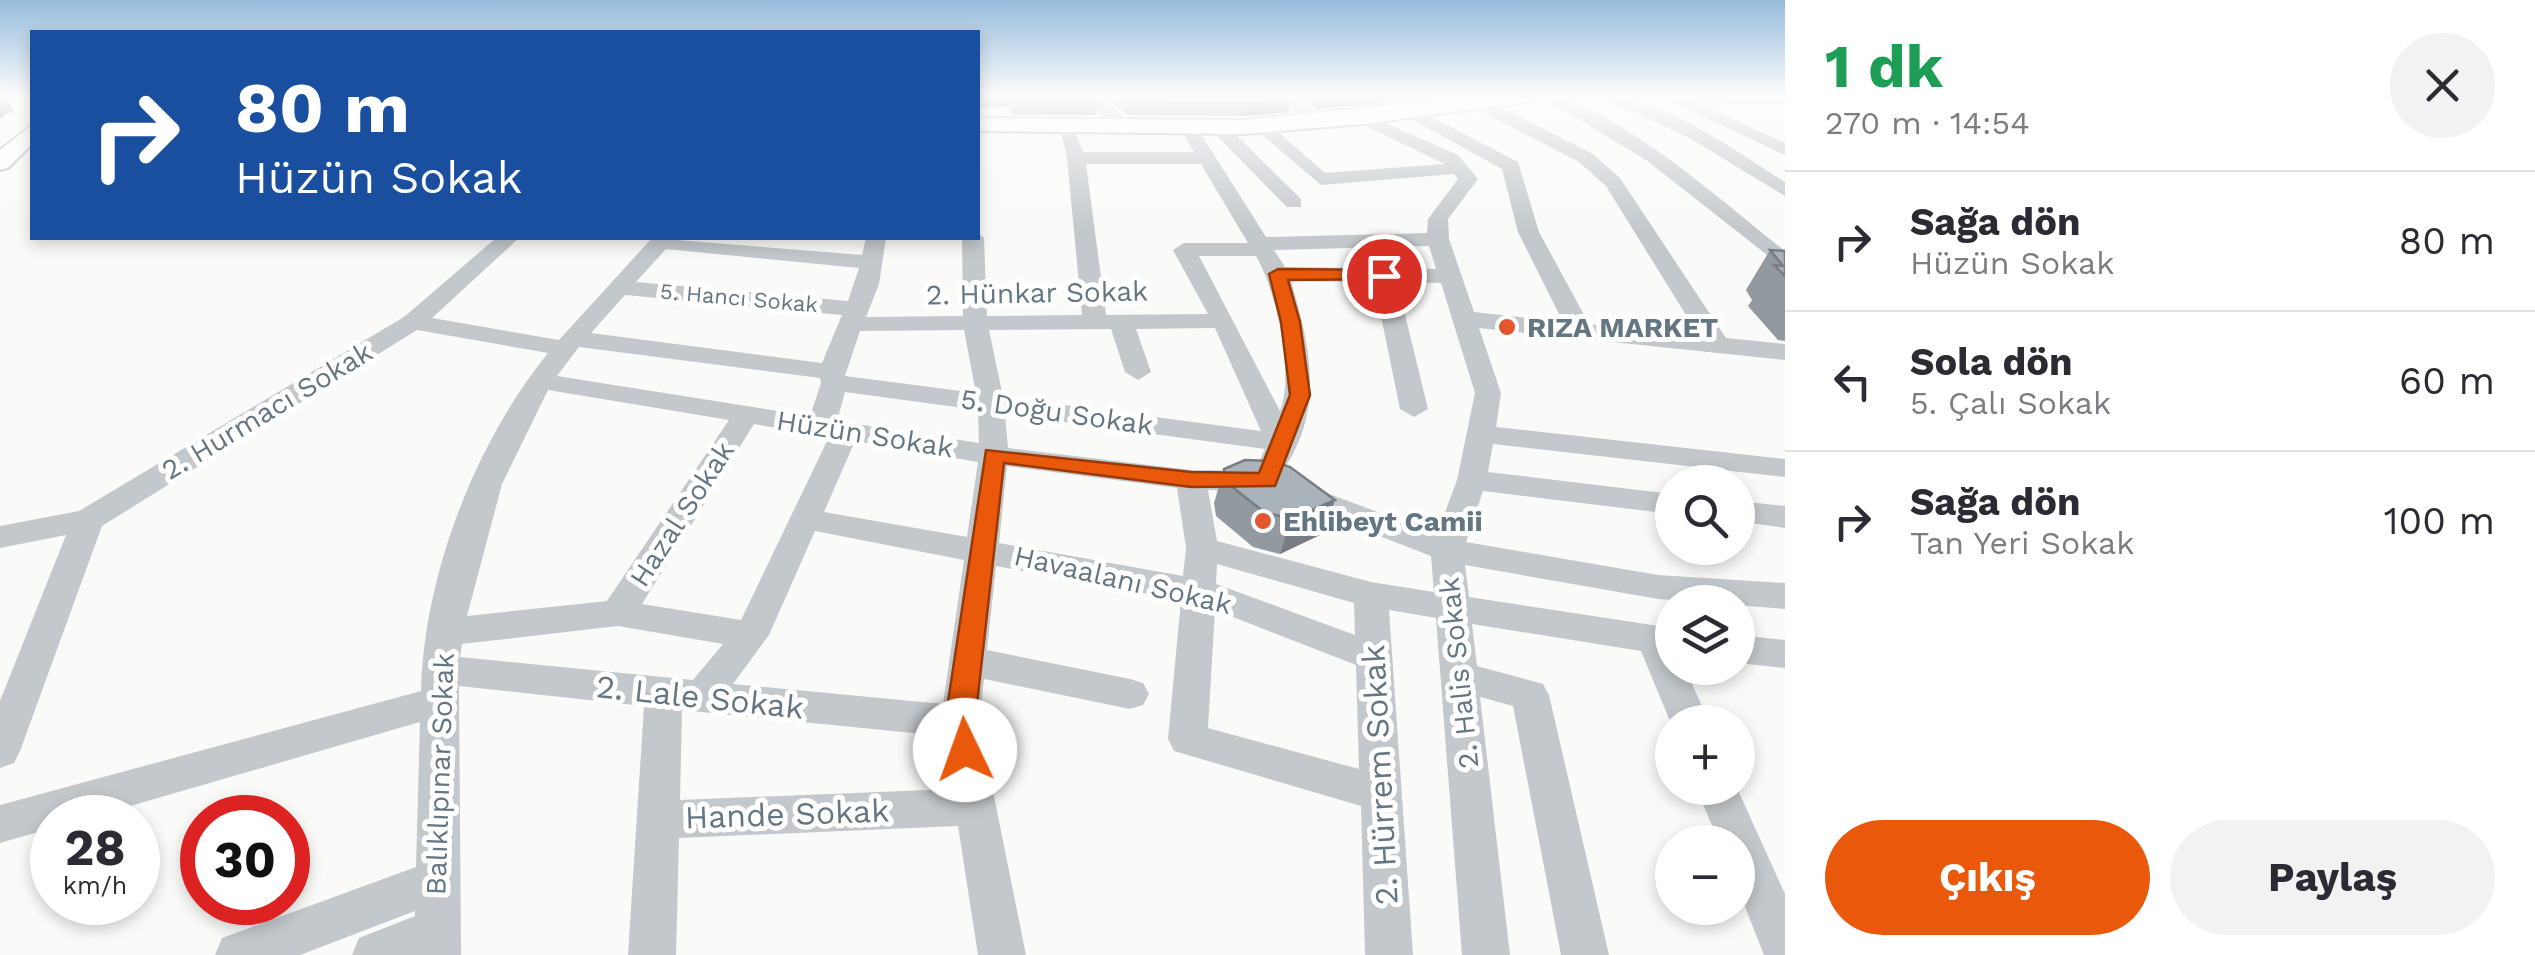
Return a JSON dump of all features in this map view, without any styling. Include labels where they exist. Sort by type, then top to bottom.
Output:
[{"type":"main road","points":[[0,163],[26,141]]},
{"type":"street","points":[[1070,141],[1076,158],[1094,323]]},
{"type":"street","points":[[1197,141],[1278,274],[1291,322],[1300,395],[1267,481]]},
{"type":"street","points":[[1232,141],[1294,203]]},
{"type":"street","points":[[1277,141],[1344,200]]},
{"type":"street","points":[[1281,442],[1224,321],[1184,250],[1438,239],[1438,219],[1468,179],[1460,168],[1407,141]]},
{"type":"street","points":[[1474,141],[1511,166],[1518,212],[1532,248],[1580,330]]},
{"type":"street","points":[[1552,141],[1586,158],[1614,182],[1718,346]]},
{"type":"street","points":[[1626,141],[1653,156],[1785,262]]},
{"type":"street","points":[[1707,141],[1785,190]]},
{"type":"street","points":[[1076,158],[1209,158]]},
{"type":"street","points":[[1321,179],[1460,168]]},
{"type":"street","points":[[1761,172],[1785,173]]},
{"type":"street","name":"2. Halis Sokak","points":[[1438,239],[1468,318],[1488,393],[1472,480],[1447,550],[1486,955]]},
{"type":"street","name":"2. Hurmacı Sokak","points":[[0,537],[88,520],[413,322],[506,240]]},
{"type":"street","points":[[652,955],[658,820],[682,696],[751,635],[804,519],[834,428],[832,377],[874,250],[662,240]]},
{"type":"street","name":"Balıklıpınar Sokak","points":[[436,943],[442,668],[488,472],[540,381],[662,240]]},
{"type":"street","points":[[973,240],[975,324],[991,403],[994,455],[960,722],[1002,955]]},
{"type":"street","points":[[1278,274],[1450,276]]},
{"type":"street","points":[[1384,276],[1414,410]]},
{"type":"street","name":"5. Hancı Sokak","points":[[620,288],[854,317]]},
{"type":"street","name":"2. Hünkar Sokak","points":[[854,317],[975,324],[1224,321]]},
{"type":"street","points":[[1468,318],[1785,352]]},
{"type":"street","name":"5. Doğu Sokak","points":[[413,322],[1281,442]]},
{"type":"street","points":[[1121,322],[1138,372]]},
{"type":"street","name":"Hüzün Sokak","points":[[540,381],[994,455],[1191,480],[1267,481],[1447,550],[1658,586],[1785,596]]},
{"type":"street","name":"Hazal Sokak","points":[[618,613],[747,414]]},
{"type":"street","points":[[1483,434],[1785,468]]},
{"type":"street","points":[[1191,480],[1202,548],[1202,592],[1188,740],[1380,794]]},
{"type":"street","points":[[1472,480],[1655,502]]},
{"type":"street","points":[[1755,513],[1785,517]]},
{"type":"street","name":"Havaalanı Sokak","points":[[804,519],[982,548],[1202,592],[1375,657]]},
{"type":"street","points":[[0,751],[88,520]]},
{"type":"street","points":[[1202,548],[1371,595],[1655,640]]},
{"type":"street","name":"2. Hürrem Sokak","points":[[1371,595],[1390,955]]},
{"type":"street","points":[[0,824],[442,668],[618,613],[751,635]]},
{"type":"street","points":[[1755,651],[1785,654]]},
{"type":"street","points":[[968,662],[1130,694]]},
{"type":"street","name":"2. Lale Sokak","points":[[442,668],[960,722]]},
{"type":"street","points":[[1459,676],[1530,694],[1585,955]]},
{"type":"street","points":[[1724,805],[1785,948]]},
{"type":"street","name":"Hande Sokak","points":[[658,820],[975,806]]},
{"type":"street","points":[[240,955],[437,881]]},
{"type":"street","points":[[376,955],[436,943]]},
{"type":"building","points":[[1770,250],[1785,251],[1785,276],[1774,265],[1783,266]]},
{"type":"building","points":[[1245,460],[1273,461],[1290,467],[1335,500],[1291,519],[1264,512],[1226,482],[1224,469]]},
{"type":"place","name":"RIZA MARKET","points":[[1507,327]]},
{"type":"place","name":"Ehlibeyt Camii","points":[[1263,521]]},
{"type":"route","points":[[965,750],[960,722],[994,455],[1191,480],[1267,481],[1300,395],[1291,322],[1278,274],[1384,276]]}]
